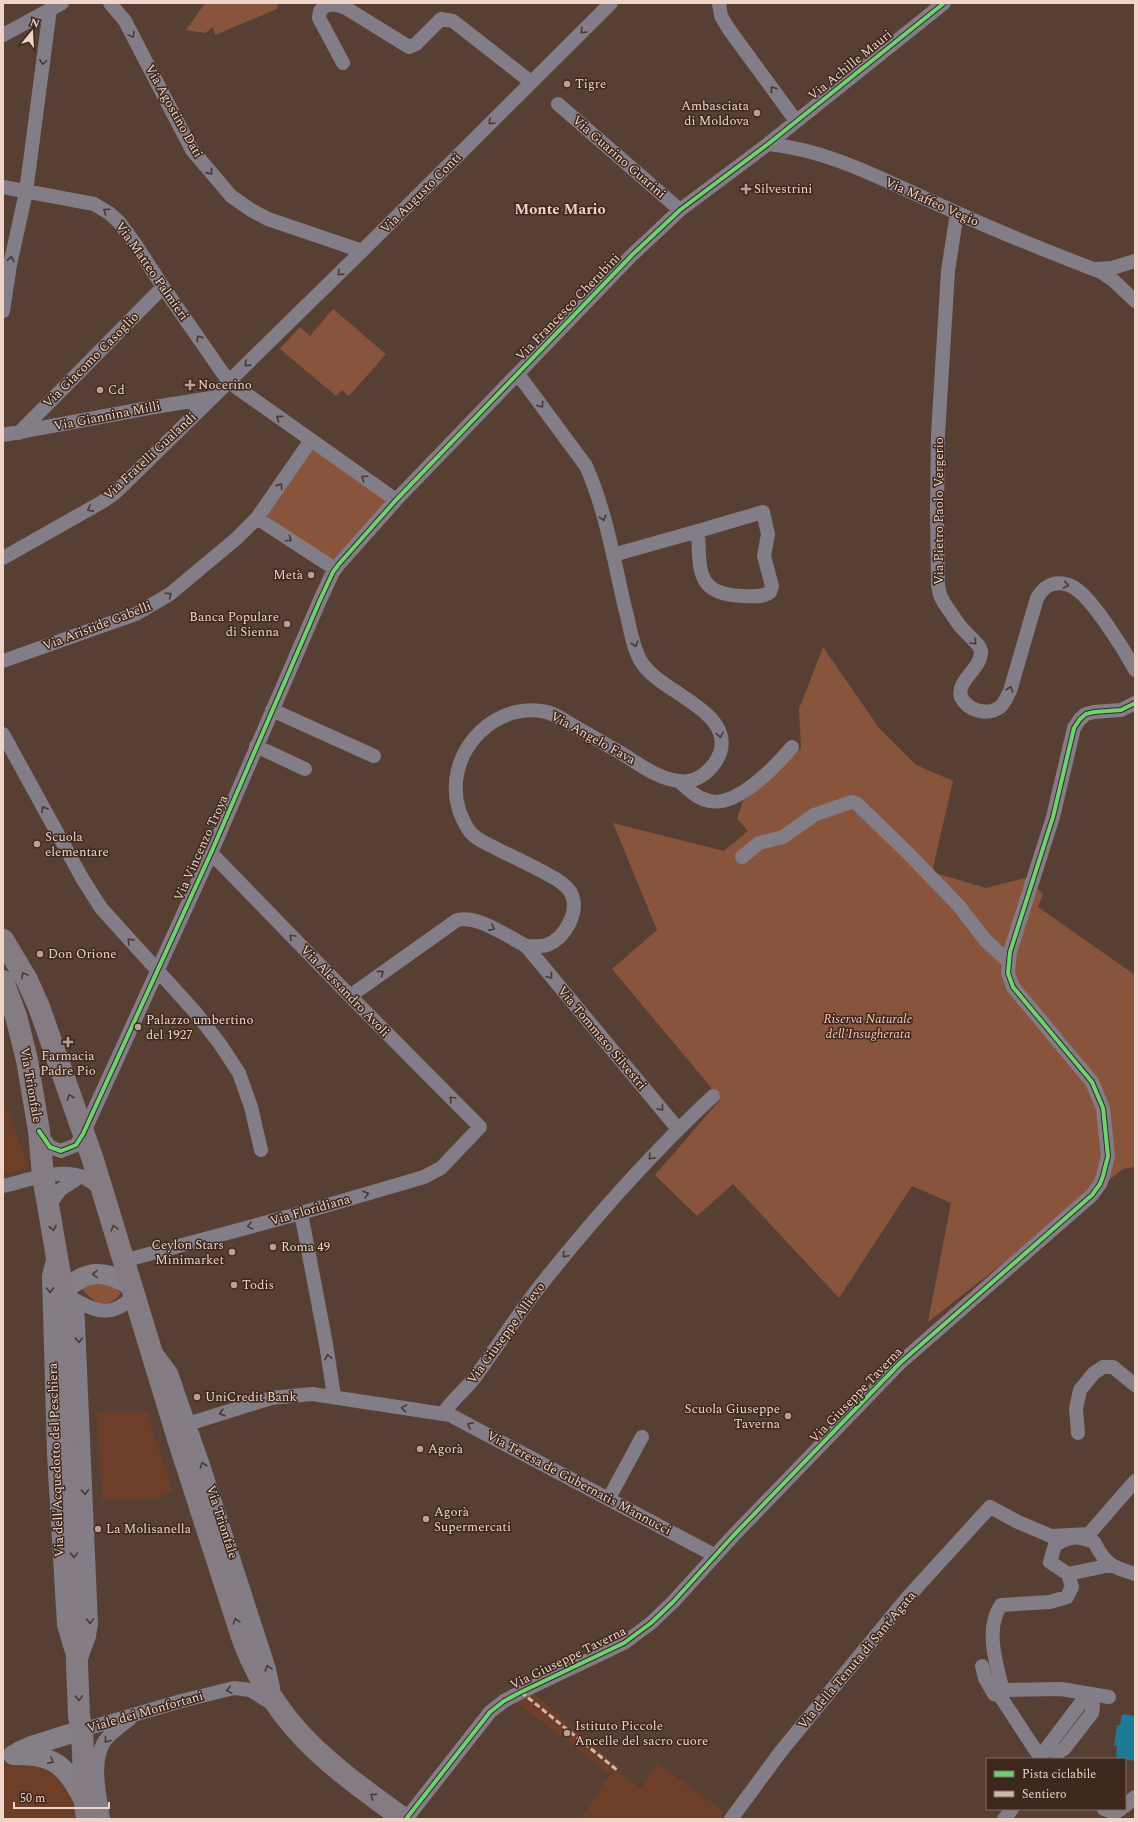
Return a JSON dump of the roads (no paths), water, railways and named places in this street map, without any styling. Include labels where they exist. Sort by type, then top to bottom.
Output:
[{"type":"main road","name":"Via Trionfale","points":[[3,940],[27,980],[39,1008],[83,1134],[104,1195],[179,1442],[242,1640],[254,1667],[276,1706],[299,1734],[328,1762],[405,1819]]},
{"type":"main road","name":"Via Trionfale","points":[[3,981],[14,1009],[22,1039],[39,1131]]},
{"type":"main road","name":"Via dell'Acquedotto del Peschiera","points":[[39,1131],[43,1176],[57,1253],[70,1297],[78,1666],[86,1811]]},
{"type":"main road","points":[[70,1297],[74,1281],[89,1274],[109,1276],[133,1291]]},
{"type":"main road","name":"Viale dei Monfortani","points":[[8,1757],[31,1746],[82,1730]]},
{"type":"main road","name":"Viale dei Monfortani","points":[[8,1757],[38,1756],[54,1762],[71,1778],[86,1811]]},
{"type":"street","name":"Via Agostino Dati","points":[[110,3],[125,21],[192,150],[231,196],[251,210],[268,219],[362,251]]},
{"type":"street","name":"Via Augusto Conti","points":[[229,382],[611,3]]},
{"type":"street","points":[[720,3],[721,16],[728,28],[796,121]]},
{"type":"street","name":"Via Achille Mauri","points":[[768,144],[944,3]]},
{"type":"street","points":[[343,63],[320,18],[320,11],[328,5],[336,5],[346,8],[409,47],[416,44],[441,19],[449,19],[464,28],[531,82]]},
{"type":"street","points":[[3,35],[56,6]]},
{"type":"street","points":[[3,311],[10,265],[26,192],[56,6]]},
{"type":"street","name":"Via Guarino Guarini","points":[[558,104],[680,210]]},
{"type":"street","name":"Via Francesco Cherubini","points":[[335,569],[396,500],[518,374],[635,258],[680,210],[768,144]]},
{"type":"street","name":"Via Maffeo Vegio","points":[[768,144],[795,147],[826,155],[957,213],[1108,276],[1135,301]]},
{"type":"street","name":"Via Matteo Palmieri","points":[[3,187],[94,204],[106,210],[119,222],[129,235],[229,382],[396,500]]},
{"type":"street","name":"Via Pietro Paolo Vergerio","points":[[957,213],[948,271],[938,441],[937,509],[938,585],[940,595],[950,612],[981,651],[980,658],[962,686],[960,692],[964,702],[977,710],[984,712],[994,710],[1004,702],[1010,691],[1037,598],[1042,589],[1051,585],[1066,584],[1080,592],[1108,628],[1135,670]]},
{"type":"street","points":[[1094,270],[1112,268],[1135,261]]},
{"type":"street","name":"Via Giacomo Casoglio","points":[[19,433],[163,287]]},
{"type":"street","name":"Via Angelo Fava","points":[[518,374],[586,466],[592,479],[613,555],[631,631],[642,663],[653,676],[708,715],[715,722],[721,733],[720,753],[711,767],[693,780],[679,781],[659,776],[572,725],[544,711],[521,711],[506,715],[491,723],[479,733],[466,750],[456,778],[458,807],[467,827],[472,834],[483,841],[556,878],[570,890],[574,901],[571,919],[565,930],[557,939],[547,945],[526,946]]},
{"type":"street","name":"Via Fratelli Gualandi","points":[[3,558],[110,497],[229,382]]},
{"type":"street","name":"Via Giannina Milli","points":[[3,435],[134,410],[212,398]]},
{"type":"street","name":"Via Aristide Gabelli","points":[[3,661],[136,614],[154,605],[191,577],[237,538],[257,518],[311,440]]},
{"type":"street","points":[[613,555],[698,532],[763,512],[768,534],[764,556],[772,586],[770,592],[762,596],[735,595],[725,594],[711,588],[705,582],[700,573],[698,532]]},
{"type":"street","points":[[257,518],[335,569]]},
{"type":"street","name":"Via Vincenzo Troya","points":[[83,1134],[96,1109],[156,970],[211,853],[256,746],[335,569]]},
{"type":"street","name":"Via Giuseppe Taverna","points":[[405,1819],[493,1709],[521,1692],[634,1637],[665,1610],[714,1555],[900,1363],[1087,1199],[1100,1184],[1105,1171],[1108,1156],[1103,1108],[1099,1095],[1092,1082],[1013,987],[1008,973],[1008,961],[1053,817],[1070,744],[1077,723],[1082,717],[1091,712],[1121,710],[1135,703]]},
{"type":"street","points":[[272,710],[374,756]]},
{"type":"street","points":[[3,734],[93,896],[110,918],[203,1022],[239,1073],[249,1097],[261,1150]]},
{"type":"street","points":[[256,746],[306,769]]},
{"type":"street","points":[[679,781],[698,797],[719,802],[732,799],[747,790],[792,748]]},
{"type":"street","points":[[742,857],[759,843],[783,837],[814,815],[851,802],[856,803],[959,906],[986,941],[1008,961]]},
{"type":"street","name":"Via Alessandro Avoli","points":[[211,853],[480,1127]]},
{"type":"street","points":[[350,996],[457,920],[468,919],[478,921],[526,946]]},
{"type":"street","name":"Via Tommaso Silvestri","points":[[526,946],[678,1129]]},
{"type":"street","name":"Via Giuseppe Allievo","points":[[443,1414],[450,1403],[472,1382],[539,1286],[637,1171],[713,1096]]},
{"type":"street","name":"Via Floridiana","points":[[123,1261],[301,1213],[434,1173],[444,1165],[480,1127]]},
{"type":"street","name":"Via Trionfale","points":[[39,1131],[50,1147],[61,1151],[76,1145],[83,1134]]},
{"type":"street","points":[[3,1186],[56,1174],[81,1176]]},
{"type":"street","points":[[49,1206],[60,1190],[81,1176]]},
{"type":"street","name":"Via Trionfale","points":[[81,1176],[93,1183],[104,1195]]},
{"type":"street","points":[[301,1213],[326,1344],[334,1396]]},
{"type":"street","name":"Via dell'Acquedotto del Peschiera","points":[[57,1253],[50,1267],[49,1276],[54,1454],[64,1625],[66,1636],[78,1666]]},
{"type":"street","points":[[70,1297],[101,1311],[112,1311],[123,1306],[133,1291]]},
{"type":"street","name":"Via Trionfale","points":[[150,1345],[171,1372],[269,1669],[276,1706]]},
{"type":"street","points":[[1078,1433],[1076,1409],[1080,1390],[1094,1373],[1103,1367],[1113,1366],[1135,1385]]},
{"type":"street","points":[[188,1424],[277,1397],[312,1394],[334,1396],[443,1414]]},
{"type":"street","name":"Via Teresa de Gubernatis Mannucci","points":[[443,1414],[462,1420],[714,1555]]},
{"type":"street","points":[[609,1498],[642,1437]]},
{"type":"street","name":"Via della Tenuta di Sant'Agata","points":[[731,1819],[782,1750],[907,1598],[990,1507],[1018,1522],[1051,1536],[1089,1534],[1135,1481]]},
{"type":"street","points":[[1043,1754],[1002,1694],[992,1638],[998,1610],[1001,1605],[1050,1602],[1067,1598],[1072,1587],[1068,1574],[1050,1562],[1055,1545],[1067,1537],[1079,1537],[1094,1542],[1102,1557],[1111,1565],[1135,1574]]},
{"type":"street","points":[[1068,1574],[1111,1565]]},
{"type":"street","points":[[982,1666],[985,1678],[994,1694],[1002,1694],[1008,1690],[1061,1689],[1109,1697]]},
{"type":"street","name":"Viale dei Monfortani","points":[[82,1730],[204,1695],[242,1688],[254,1692],[276,1706]]},
{"type":"street","points":[[103,1819],[97,1779],[99,1758],[102,1747],[109,1736],[136,1714]]},
{"type":"street","points":[[1126,1805],[1135,1797]]},
{"type":"street","points":[[1004,1819],[1011,1810]]},
{"type":"street","points":[[1107,1810],[1115,1813],[1120,1810]]},
{"type":"water","points":[[1122,1714],[1135,1716],[1135,1761],[1126,1760],[1126,1758],[1116,1758],[1117,1746],[1114,1746],[1117,1725],[1120,1725]]},
{"type":"place","name":"Tigre","points":[[567,84]]},
{"type":"place","name":"Ambasciata di Moldova","points":[[757,113]]},
{"type":"place","name":"Silvestrini","points":[[746,189]]},
{"type":"place","name":"Nocerino","points":[[190,385]]},
{"type":"place","name":"Cd","points":[[100,390]]},
{"type":"place","name":"Metà","points":[[311,575]]},
{"type":"place","name":"Banca Populare di Sienna","points":[[287,624]]},
{"type":"place","name":"Scuola elementare","points":[[37,844]]},
{"type":"place","name":"Don Orione","points":[[40,954]]},
{"type":"place","name":"Palazzo umbertino del 1927","points":[[138,1027]]},
{"type":"place","name":"Farmacia Padre Pio","points":[[68,1042]]},
{"type":"place","name":"Roma 49","points":[[273,1247]]},
{"type":"place","name":"Ceylon Stars Minimarket","points":[[232,1252]]},
{"type":"place","name":"Todis","points":[[234,1285]]},
{"type":"place","name":"UniCredit Bank","points":[[197,1397]]},
{"type":"place","name":"Scuola Giuseppe Taverna","points":[[788,1416]]},
{"type":"place","name":"Agorà","points":[[420,1449]]},
{"type":"place","name":"Agorà Supermercati","points":[[426,1519]]},
{"type":"place","name":"La Molisanella","points":[[98,1529]]},
{"type":"place","name":"Istituto Piccole Ancelle del sacro cuore","points":[[567,1733]]},
{"type":"district","name":"Monte Mario","points":[[560,209]]},
{"type":"park label","name":"Riserva Naturale dell'Insugherata","points":[[868,1026]]}]
